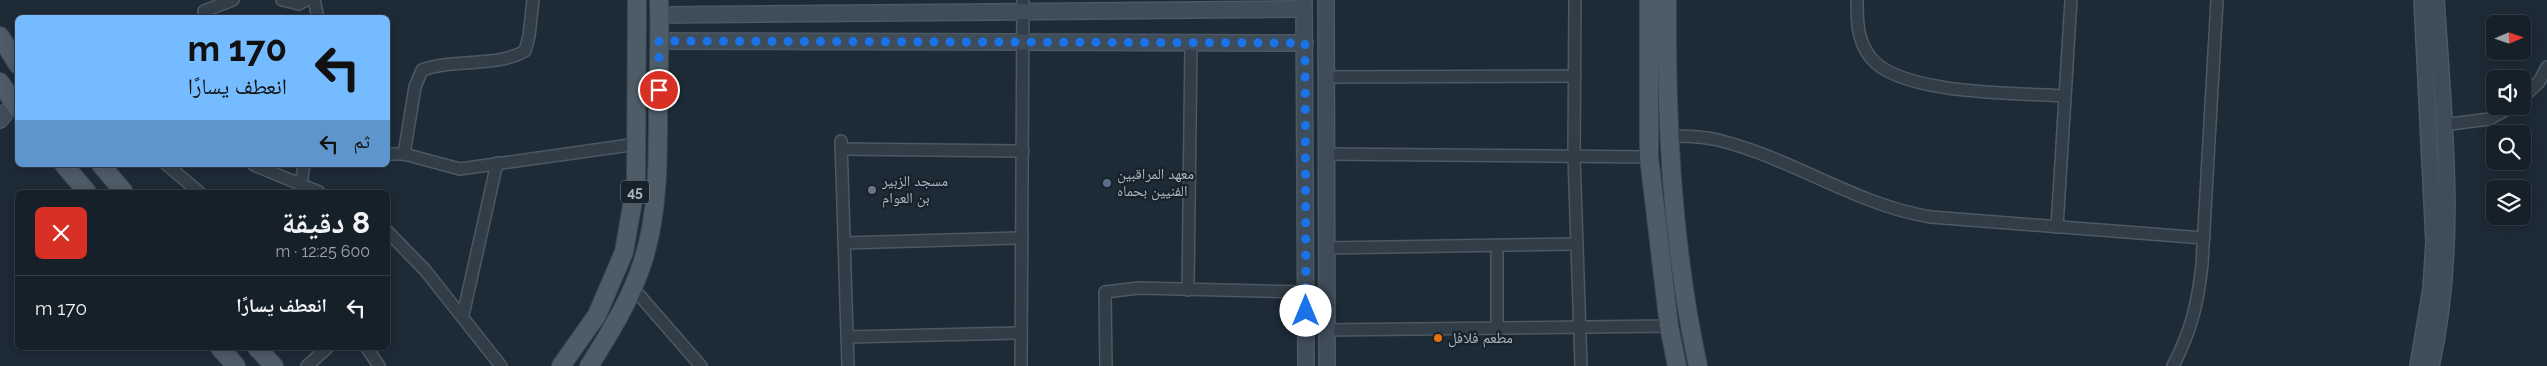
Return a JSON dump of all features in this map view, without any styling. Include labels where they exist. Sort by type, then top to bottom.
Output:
[{"type":"main road","name":"45","points":[[561,366],[597,315],[624,252],[636,183],[637,0]]},
{"type":"main road","points":[[1649,0],[1649,157],[1669,326],[1677,366]]},
{"type":"main road","points":[[1667,0],[1669,136],[1680,257],[1698,366]]},
{"type":"main road","name":"45","points":[[589,366],[613,327],[632,288],[643,260],[652,221],[658,157],[659,7]]},
{"type":"main road","points":[[0,36],[15,60]]},
{"type":"main road","points":[[637,57],[659,49]]},
{"type":"main road","points":[[66,167],[85,190]]},
{"type":"main road","points":[[103,167],[122,190]]},
{"type":"main road","points":[[222,350],[236,366]]},
{"type":"main road","points":[[259,350],[274,366]]},
{"type":"street","points":[[204,11],[233,0]]},
{"type":"street","points":[[282,0],[299,4],[306,0]]},
{"type":"street","points":[[314,0],[317,15]]},
{"type":"street","points":[[404,154],[415,87],[422,70],[436,65],[513,58],[525,51],[529,36],[533,0]]},
{"type":"street","points":[[1326,0],[1327,366]]},
{"type":"street","points":[[1576,0],[1574,156],[1580,366]]},
{"type":"street","points":[[1857,0],[1857,24],[1861,41],[1871,59],[1888,72],[1926,85],[2065,96]]},
{"type":"street","points":[[2057,227],[2071,0]]},
{"type":"street","points":[[2172,366],[2187,339],[2197,305],[2204,238],[2217,0]]},
{"type":"street","points":[[2429,2],[2443,125],[2447,212],[2446,268],[2437,338],[2431,366]]},
{"type":"street","points":[[2418,366],[2431,289],[2434,242],[2429,2]]},
{"type":"street","points":[[659,7],[1304,4],[1306,366]]},
{"type":"street","points":[[1021,366],[1023,6]]},
{"type":"street","points":[[659,49],[1024,41],[1305,43]]},
{"type":"street","points":[[1188,290],[1191,42]]},
{"type":"street","points":[[2531,90],[2539,82],[2547,66]]},
{"type":"street","points":[[1326,77],[1574,76]]},
{"type":"street","points":[[0,120],[8,100]]},
{"type":"street","points":[[2443,125],[2489,120],[2498,115]]},
{"type":"street","points":[[1669,136],[1718,140],[1751,150],[1901,212],[1931,218],[2204,238]]},
{"type":"street","points":[[390,154],[404,154],[460,169],[637,144]]},
{"type":"street","points":[[848,366],[841,145],[1023,151]]},
{"type":"street","points":[[1326,154],[1649,157]]},
{"type":"street","points":[[462,315],[497,163]]},
{"type":"street","points":[[169,167],[197,190]]},
{"type":"street","points":[[259,167],[315,190]]},
{"type":"street","points":[[301,184],[304,167]]},
{"type":"street","points":[[390,234],[425,270],[501,366]]},
{"type":"street","points":[[844,243],[1022,238]]},
{"type":"street","points":[[1326,248],[1577,244]]},
{"type":"street","points":[[1497,246],[1497,327]]},
{"type":"street","points":[[632,288],[701,366]]},
{"type":"street","points":[[1106,366],[1105,292],[1139,288],[1306,292]]},
{"type":"street","points":[[1326,330],[1669,326]]},
{"type":"street","points":[[847,337],[1021,333]]},
{"type":"street","points":[[307,366],[325,350]]},
{"type":"street","points":[[368,350],[379,366]]},
{"type":"place","name":"معهد المراقبين الفنيين بحماه","points":[[1107,183]]},
{"type":"place","name":"مسجد الزبير بن العوام","points":[[872,190]]},
{"type":"place","name":"مطعم فلافل","points":[[1438,338]]},
{"type":"route","points":[[659,90],[659,41],[1305,43],[1306,311]]}]
